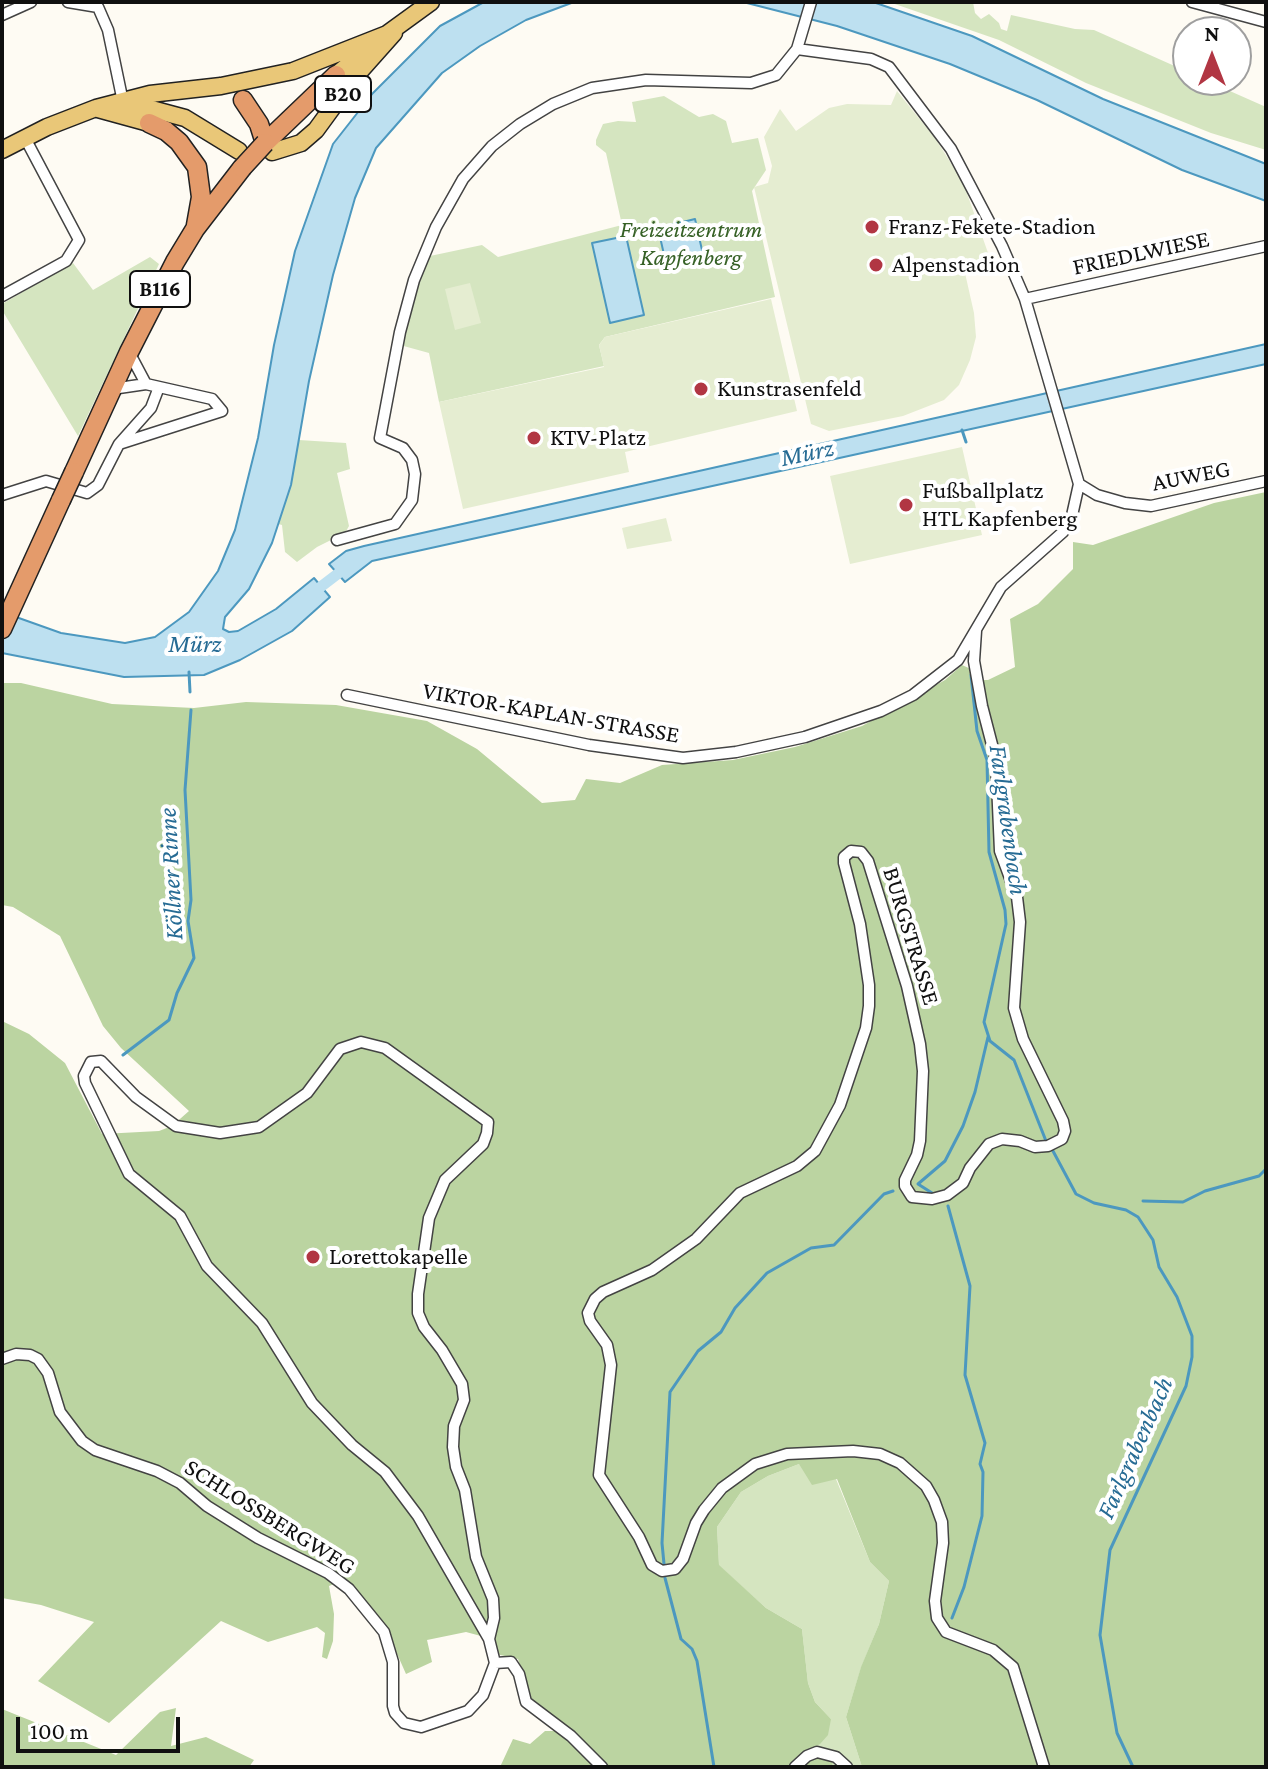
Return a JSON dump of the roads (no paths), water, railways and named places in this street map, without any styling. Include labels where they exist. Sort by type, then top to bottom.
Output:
[{"type":"highway","points":[[208,200],[240,159],[268,147],[336,75]]},
{"type":"highway","points":[[243,100],[259,124],[268,147]]},
{"type":"highway","points":[[149,123],[166,131],[190,154],[208,200]]},
{"type":"highway","name":"B116","points":[[2,629],[129,352],[208,200]]},
{"type":"main road","points":[[336,75],[431,2]]},
{"type":"main road","name":"B20","points":[[268,147],[301,143],[316,130],[354,78],[404,21]]},
{"type":"main road","points":[[2,150],[96,108],[150,94],[221,86],[293,71],[387,34]]},
{"type":"main road","points":[[221,86],[243,100]]},
{"type":"main road","points":[[123,102],[185,118],[240,159]]},
{"type":"main road","points":[[96,108],[149,123]]},
{"type":"street","points":[[2,15],[31,2]]},
{"type":"street","points":[[68,2],[98,7],[108,30],[123,102]]},
{"type":"street","points":[[337,540],[395,524],[412,500],[415,474],[412,460],[403,448],[380,438],[400,332],[414,280],[436,227],[463,179],[492,146],[553,104],[592,88],[646,80],[751,83],[776,75],[797,49],[811,2]]},
{"type":"street","points":[[1192,2],[1266,22]]},
{"type":"street","points":[[797,49],[871,59],[889,67],[951,149],[1002,246],[1025,299],[1079,484]]},
{"type":"street","points":[[2,296],[66,261],[79,240],[25,138]]},
{"type":"street","name":"FRIEDLWIESE","points":[[1025,299],[1266,246]]},
{"type":"street","points":[[129,352],[146,384]]},
{"type":"street","points":[[109,395],[146,384],[212,399],[222,411],[119,444]]},
{"type":"street","points":[[2,495],[46,481],[87,493],[98,485],[119,444],[151,408],[159,387]]},
{"type":"street","name":"AUWEG","points":[[1079,484],[1097,495],[1151,506],[1266,481]]},
{"type":"street","name":"VIKTOR-KAPLAN-STRASSE","points":[[347,695],[589,745],[683,758],[707,757],[805,737],[881,711],[913,695],[958,660],[1001,587],[1063,532],[1071,520],[1079,484]]},
{"type":"street","name":"BURGSTRASSE","points":[[976,631],[974,661],[996,760],[1000,851],[1017,897],[1020,922],[1014,1008],[1023,1039],[1063,1121],[1065,1131],[1062,1139],[1048,1146],[1035,1147],[1002,1139],[989,1144],[970,1168],[963,1183],[947,1195],[932,1199],[912,1197],[905,1180],[920,1141],[923,1071],[920,1044],[907,986],[868,861],[861,852],[851,851],[844,857],[844,863],[860,924],[869,1006],[866,1028],[840,1105],[815,1151],[797,1166],[740,1193],[696,1239],[652,1270],[603,1292],[589,1306],[588,1313],[607,1345],[611,1365],[599,1475],[639,1537],[652,1565],[662,1571],[675,1569],[683,1559],[704,1510],[722,1488],[755,1464],[787,1454],[853,1451],[880,1454],[900,1463],[926,1486],[942,1522],[943,1543],[935,1601],[937,1618],[946,1632],[993,1650],[1013,1667],[1044,1767]]},
{"type":"street","points":[[489,1639],[494,1618],[493,1599],[476,1557],[465,1490],[456,1467],[453,1447],[454,1426],[464,1400],[462,1384],[418,1313],[429,1218],[445,1180],[483,1144],[488,1122],[385,1048],[361,1042],[340,1049],[307,1093],[259,1127],[220,1133],[176,1126],[136,1097],[101,1061],[91,1062],[84,1076],[85,1083],[129,1174],[180,1216],[207,1266],[262,1323],[312,1403],[393,1483],[418,1516],[489,1639],[495,1663],[511,1662],[519,1674],[526,1702],[571,1736],[602,1767]]},
{"type":"street","name":"SCHLOSSBERGWEG","points":[[2,1359],[16,1354],[38,1359],[48,1373],[60,1412],[82,1441],[95,1450],[157,1471],[180,1483],[207,1506],[258,1538],[328,1573],[349,1589],[384,1632],[393,1662],[393,1706],[404,1723],[421,1727],[468,1711],[483,1695],[495,1663]]},
{"type":"street","points":[[795,1767],[817,1752],[836,1757],[847,1767]]},
{"type":"water","name":"Mürz","points":[[484,2],[574,2],[526,20],[480,46],[442,73],[376,148],[355,198],[333,275],[309,381],[291,485],[272,543],[249,589],[225,617],[223,629],[238,631],[276,609],[314,578],[330,597],[292,631],[240,660],[204,675],[124,677],[2,653],[2,612],[61,633],[125,643],[155,637],[189,612],[218,571],[235,530],[258,438],[295,251],[333,144],[373,93],[440,26]]},
{"type":"water","points":[[743,2],[873,2],[972,36],[1103,99],[1266,164],[1266,201],[1182,170],[1037,100],[950,64],[837,26]]},
{"type":"water","points":[[695,219],[704,259],[667,268],[658,228]]},
{"type":"water","points":[[626,236],[644,315],[610,323],[592,243]]},
{"type":"water","name":"Mürz","points":[[1266,344],[1266,364],[372,561],[345,582],[329,564],[346,551],[364,546]]},
{"type":"waterway","name":"Farlgrabenbach","points":[[962,430],[966,442]]},
{"type":"waterway","name":"Mürz","points":[[310,595],[348,566]]},
{"type":"waterway","name":"Köllner Rinne","points":[[189,672],[190,692]]},
{"type":"waterway","name":"Farlgrabenbach","points":[[971,675],[977,731],[987,760],[989,852],[1006,924],[984,1022],[990,1041],[1014,1060],[1046,1141]]},
{"type":"waterway","name":"Köllner Rinne","points":[[123,1055],[169,1020],[177,993],[194,958],[188,921],[191,900],[185,790],[191,710]]},
{"type":"waterway","points":[[932,1193],[918,1184],[945,1161],[963,1126],[988,1037]]},
{"type":"waterway","name":"Farlgrabenbach","points":[[1053,1151],[1076,1194],[1138,1217],[1153,1240],[1159,1267],[1177,1297],[1192,1336],[1192,1357],[1186,1386],[1110,1550],[1100,1635],[1117,1733],[1133,1767]]},
{"type":"waterway","points":[[1143,1201],[1183,1202],[1205,1191],[1259,1176],[1266,1169]]},
{"type":"waterway","points":[[664,1564],[662,1543],[670,1392],[698,1351],[721,1332],[735,1308],[767,1273],[811,1248],[834,1245],[884,1194],[893,1191]]},
{"type":"waterway","points":[[948,1206],[970,1286],[965,1375],[985,1443],[980,1464],[983,1472],[982,1516],[964,1587],[952,1618]]},
{"type":"waterway","points":[[665,1578],[681,1639],[692,1649],[697,1661],[714,1767]]},
{"type":"place","name":"Franz-Fekete-Stadion","points":[[872,227]]},
{"type":"place","name":"Alpenstadion","points":[[876,265]]},
{"type":"place","name":"Kunstrasenfeld","points":[[701,389]]},
{"type":"place","name":"KTV-Platz","points":[[534,438]]},
{"type":"place","name":"Fußballplatz HTL Kapfenberg","points":[[906,505]]},
{"type":"place","name":"Lorettokapelle","points":[[313,1257]]},
{"type":"park label","name":"Freizeitzentrum Kapfenberg","points":[[691,244]]}]
